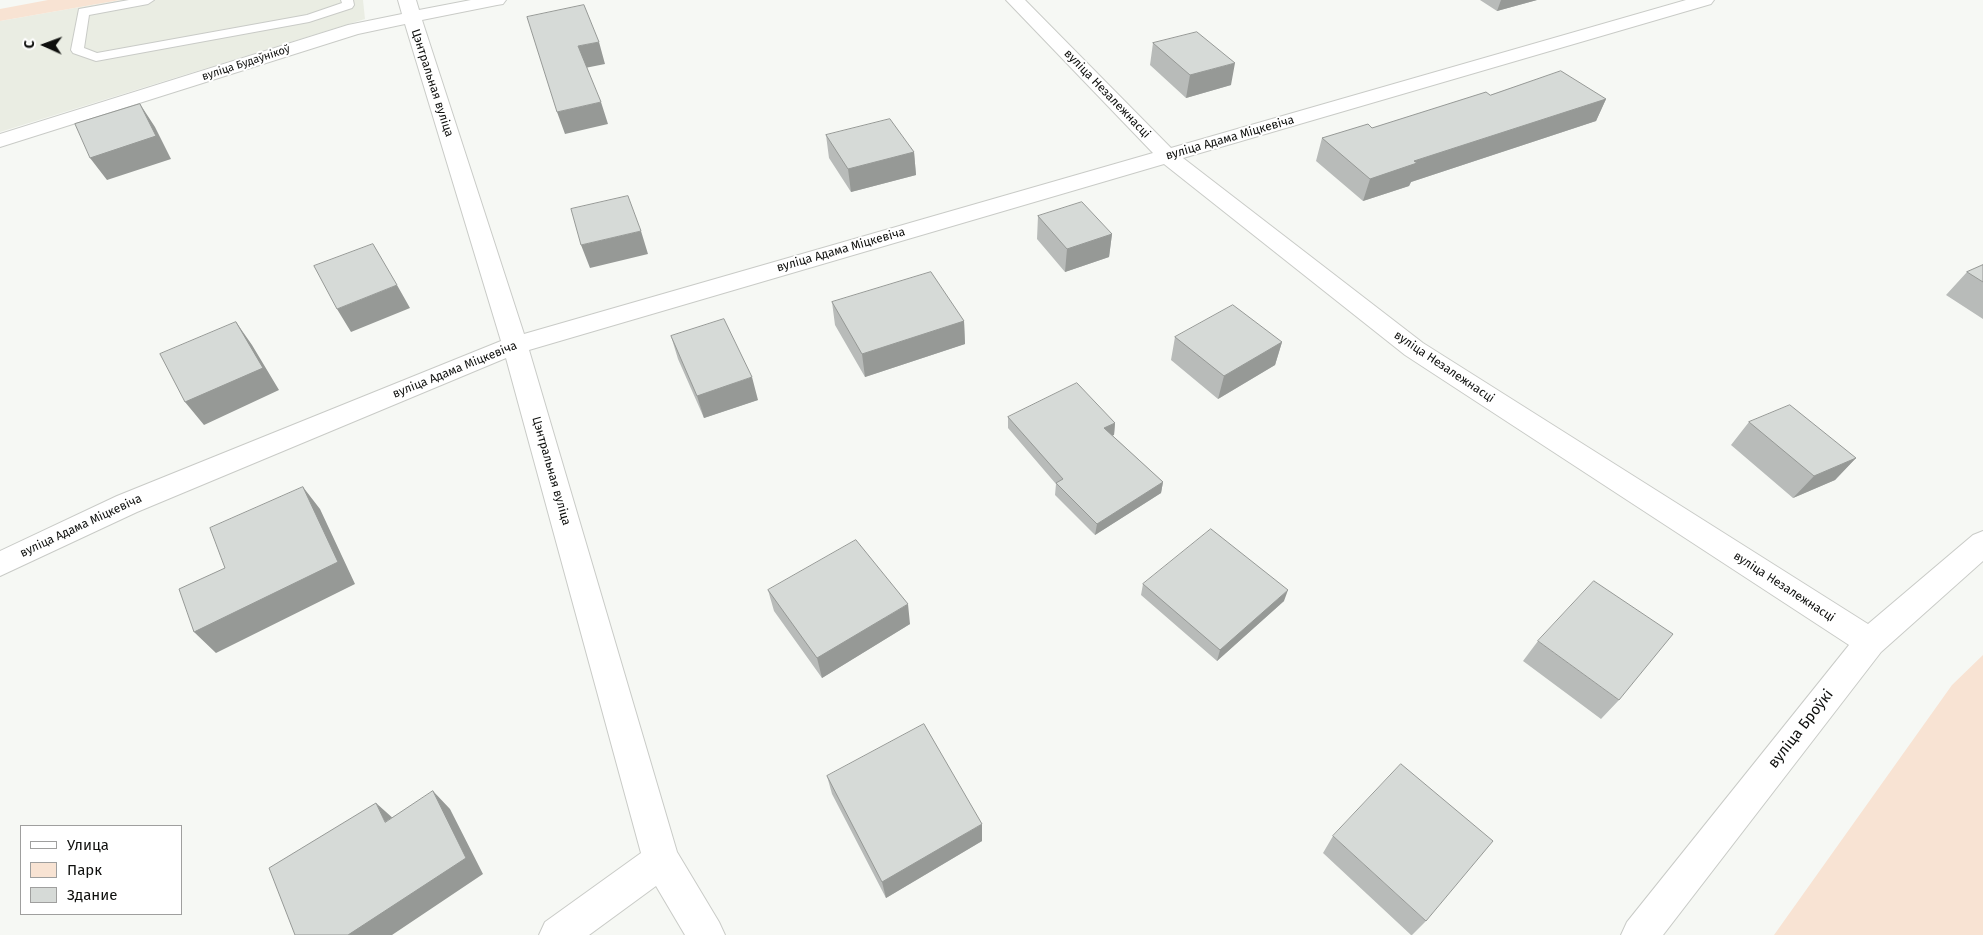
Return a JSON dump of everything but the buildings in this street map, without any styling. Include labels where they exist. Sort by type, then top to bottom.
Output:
[{"type":"street","name":"вуліца Будаўнікоў","points":[[0,142],[354,29],[409,9],[497,0]]},
{"type":"street","name":"вуліца Незалежнасці","points":[[1015,0],[1167,156],[1414,350],[1870,642]]},
{"type":"street","name":"вуліца Адама Міцкевіча","points":[[0,564],[127,504],[515,345],[1705,0]]},
{"type":"street","name":"Цэнтральная вуліца","points":[[409,9],[515,345],[661,860],[706,935]]},
{"type":"street","name":"вуліца Броўкі","points":[[1640,935],[1870,642],[1983,543]]},
{"type":"street","points":[[558,935],[661,860]]},
{"type":"lane","points":[[148,0],[83,12],[77,50],[96,57],[317,15],[348,5],[347,0]]},
{"type":"shaded area","points":[[120,0],[363,0],[365,19],[0,132],[0,21]]},
{"type":"green space","points":[[48,0],[120,0],[0,21],[0,9]]},
{"type":"green space","points":[[1983,655],[1983,935],[1774,935],[1952,685]]}]
